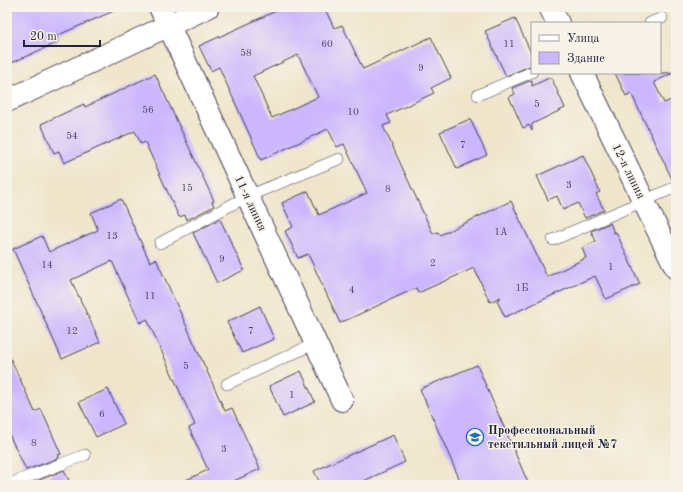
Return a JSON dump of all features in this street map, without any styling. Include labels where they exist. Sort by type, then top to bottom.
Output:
[{"type":"street","points":[[7,101],[165,16],[208,7]]},
{"type":"street","points":[[550,7],[558,22]]},
{"type":"street","name":"11-я линия","points":[[165,16],[342,400]]},
{"type":"street","name":"12-я линия","points":[[582,74],[676,268]]},
{"type":"lane","points":[[652,22],[662,18]]},
{"type":"lane","points":[[478,95],[531,72]]},
{"type":"lane","points":[[160,243],[248,196],[339,159]]},
{"type":"lane","points":[[553,240],[676,187]]},
{"type":"lane","points":[[227,384],[316,343]]},
{"type":"lane","points":[[7,485],[85,455]]},
{"type":"building","points":[[19,7],[123,7],[56,36],[58,42],[7,65],[7,12]]},
{"type":"building","points":[[285,7],[324,7],[334,28],[342,25],[363,69],[431,37],[451,78],[431,88],[434,93],[387,115],[391,123],[383,126],[433,234],[438,232],[440,235],[511,201],[547,277],[586,258],[582,248],[596,241],[591,231],[610,223],[614,233],[616,232],[640,284],[606,299],[595,276],[505,317],[497,301],[501,297],[490,302],[474,268],[418,293],[416,288],[340,323],[308,254],[298,258],[285,231],[293,227],[282,203],[308,191],[319,215],[367,193],[344,144],[337,147],[328,129],[261,160],[219,67],[211,71],[199,46]],"holes":[[[298,55],[318,97],[272,118],[253,76]]]},
{"type":"building","points":[[515,18],[531,53],[531,65],[506,76],[485,31]]},
{"type":"building","points":[[673,73],[654,82],[664,103],[676,98],[676,180],[673,181],[631,93],[626,96],[615,74]]},
{"type":"building","points":[[155,74],[214,201],[212,202],[214,206],[187,220],[185,215],[179,217],[145,142],[141,144],[135,131],[64,163],[59,151],[54,153],[41,124],[84,104],[85,107]]},
{"type":"building","points":[[551,77],[565,108],[532,124],[532,131],[529,125],[523,128],[509,97],[515,94],[512,88],[532,80],[532,86]]},
{"type":"building","points":[[470,119],[487,155],[457,169],[440,132]]},
{"type":"building","points":[[583,155],[600,192],[596,194],[604,210],[585,218],[578,203],[563,210],[557,196],[548,200],[537,176]]},
{"type":"building","points":[[121,199],[150,262],[156,259],[225,411],[232,408],[260,469],[225,485],[175,485],[208,470],[189,428],[195,425],[147,319],[140,323],[112,261],[71,280],[100,342],[62,359],[13,249],[42,236],[49,252],[98,230],[91,213]]},
{"type":"building","points":[[220,219],[244,270],[217,283],[193,233]]},
{"type":"building","points":[[260,306],[274,339],[242,353],[227,322]]},
{"type":"building","points":[[7,351],[35,412],[41,409],[61,454],[58,455],[59,458],[26,470],[7,430]]},
{"type":"building","name":"Профессиональный текстильный лицей №7","points":[[477,365],[529,485],[462,485],[420,389]]},
{"type":"building","points":[[301,371],[315,402],[283,417],[269,386]]},
{"type":"building","points":[[108,389],[124,424],[96,437],[79,402]]},
{"type":"building","points":[[393,435],[405,462],[355,485],[321,485],[314,471]]},
{"type":"building","points":[[64,470],[71,485],[33,485],[32,483]]},
{"type":"place","name":"Профессиональный текстильный лицей №7","points":[[475,437]]}]
